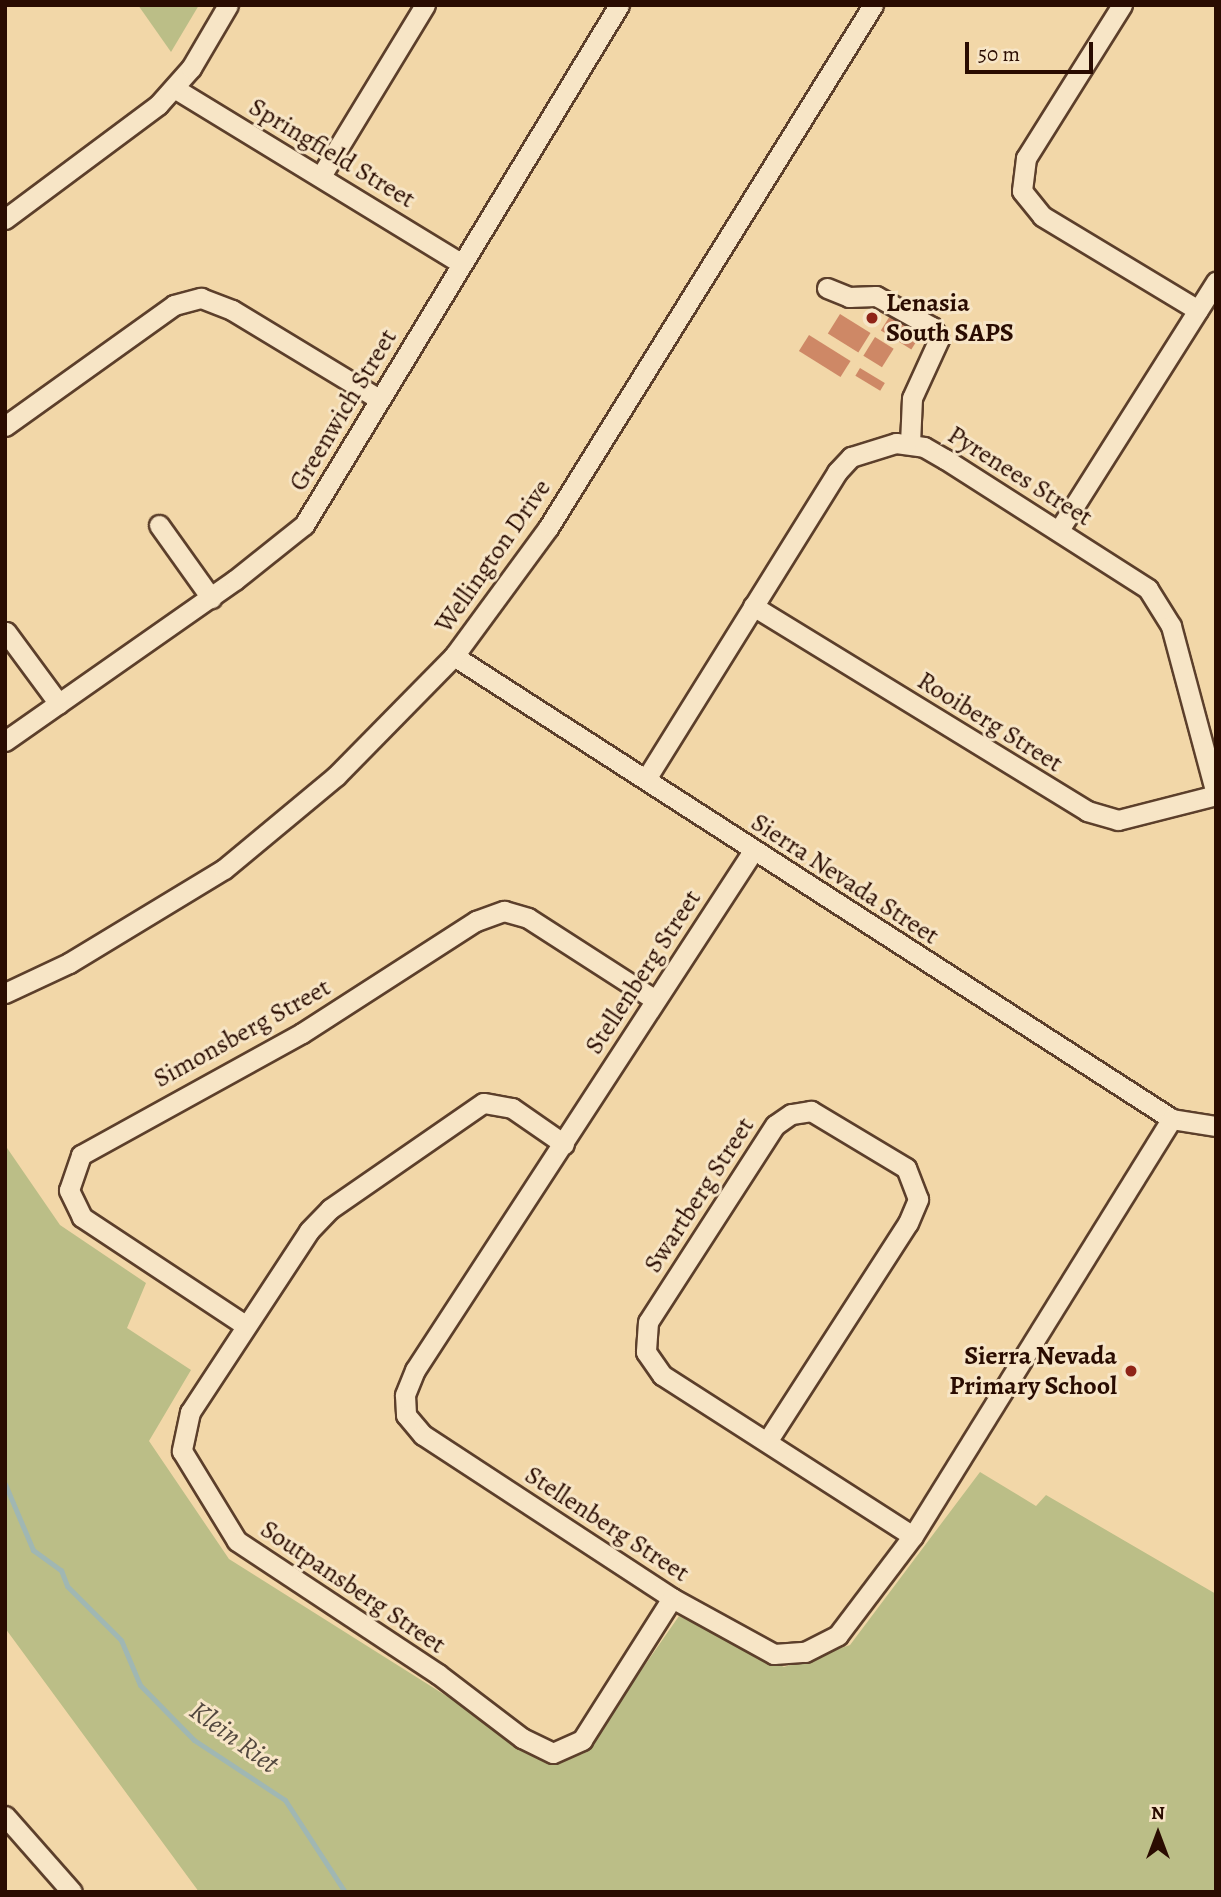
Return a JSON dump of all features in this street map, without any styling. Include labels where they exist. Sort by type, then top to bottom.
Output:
[{"type":"street","points":[[5,219],[174,88],[228,5]]},
{"type":"street","points":[[321,176],[425,5]]},
{"type":"street","name":"Greenwich Street","points":[[5,741],[211,598],[304,525],[618,5]]},
{"type":"street","name":"Wellington Drive","points":[[5,993],[102,944],[224,869],[336,776],[454,656],[548,528],[873,5]]},
{"type":"street","points":[[1122,5],[1026,158],[1022,191],[1042,216],[1198,310]]},
{"type":"street","name":"Springfield Street","points":[[174,88],[461,263]]},
{"type":"street","points":[[1059,530],[1216,282]]},
{"type":"street","points":[[827,288],[849,297],[876,296],[932,327],[939,339],[912,398],[910,444]]},
{"type":"street","points":[[5,426],[174,305],[201,298],[232,310],[379,399]]},
{"type":"street","name":"Pyrenees Street","points":[[646,779],[753,606],[851,457],[886,445],[910,444],[945,459],[1148,589],[1171,626],[1216,794]]},
{"type":"street","points":[[159,525],[211,598]]},
{"type":"street","name":"Rooiberg Street","points":[[753,606],[1095,815],[1136,817],[1216,794]]},
{"type":"street","points":[[6,632],[59,704]]},
{"type":"street","name":"Sierra Nevada Street","points":[[454,656],[646,779],[753,852],[1172,1119],[1216,1126]]},
{"type":"street","name":"Stellenberg Street","points":[[753,852],[415,1370],[404,1408],[423,1435],[672,1598],[765,1651],[805,1652],[838,1634],[913,1536],[1172,1119]]},
{"type":"street","name":"Simonsberg Street","points":[[245,1325],[82,1217],[69,1190],[81,1155],[302,1033],[476,921],[504,911],[528,918],[655,1000]]},
{"type":"street","name":"Soutpansberg Street","points":[[564,1144],[499,1103],[467,1110],[318,1220],[245,1325],[190,1412],[182,1437],[186,1464],[225,1527],[254,1554],[438,1674],[522,1738],[553,1753],[577,1746],[672,1598]]},
{"type":"street","name":"Swartberg Street","points":[[768,1440],[908,1223],[918,1199],[906,1168],[811,1111],[791,1114],[775,1125],[644,1335],[646,1352],[662,1375],[768,1440],[913,1536]]},
{"type":"street","points":[[5,1816],[72,1892]]},
{"type":"green space","points":[[138,5],[199,5],[171,52]]},
{"type":"green space","points":[[5,1145],[60,1225],[146,1283],[127,1328],[191,1370],[149,1441],[229,1559],[548,1760],[583,1754],[679,1616],[784,1667],[850,1645],[980,1472],[1036,1506],[1046,1495],[1216,1594],[1216,1892],[199,1892],[5,1628]]},
{"type":"building","points":[[893,311],[924,330],[911,350],[881,331]]},
{"type":"building","points":[[840,314],[871,333],[858,353],[828,334]]},
{"type":"building","points":[[809,335],[851,361],[840,377],[799,351]]},
{"type":"building","points":[[875,337],[894,349],[882,367],[863,356]]},
{"type":"building","points":[[860,368],[885,383],[880,391],[855,376]]},
{"type":"waterway","name":"Klein Riet","points":[[5,1484],[33,1550],[61,1570],[67,1586],[121,1640],[140,1685],[194,1740],[285,1800],[345,1892]]},
{"type":"place","name":"Lenasia South SAPS","points":[[872,318]]},
{"type":"place","name":"Sierra Nevada Primary School","points":[[1131,1371]]}]
